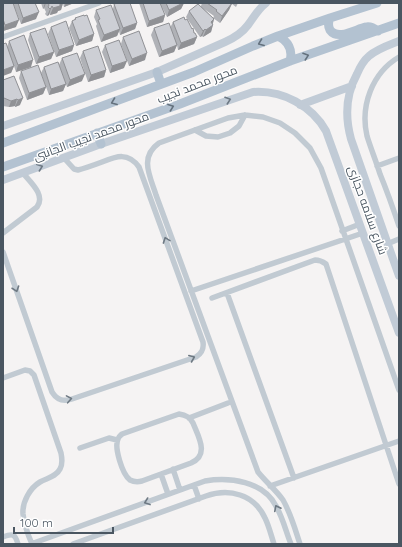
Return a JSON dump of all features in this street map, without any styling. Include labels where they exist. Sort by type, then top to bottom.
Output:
[{"type":"main road","name":"محور محمد نجيب","points":[[3,142],[194,72],[278,36],[377,3]]},
{"type":"main road","points":[[330,18],[328,23],[330,29],[336,34],[342,34],[366,27],[373,28],[378,31]]},
{"type":"main road","name":"محور محمد نجيب","points":[[3,167],[180,104],[290,61],[399,23]]},
{"type":"main road","points":[[278,36],[289,46],[291,54],[290,61]]},
{"type":"main road","points":[[157,72],[161,84]]},
{"type":"main road","points":[[97,133],[101,144]]},
{"type":"street","points":[[3,37],[99,3]]},
{"type":"street","points":[[3,126],[157,72],[231,40],[244,29],[258,7],[266,3]]},
{"type":"street","points":[[300,105],[352,86],[362,64],[368,56],[399,41]]},
{"type":"street","points":[[399,57],[391,62],[372,85],[365,112],[367,135],[399,226]]},
{"type":"street","name":"شارع سلامه حجازى","points":[[352,86],[347,118],[351,140],[399,276]]},
{"type":"street","name":"محور محمد نجيب الجانبى","points":[[3,180],[101,144],[253,92],[275,93],[289,98],[300,105]]},
{"type":"street","name":"شارع سلامه حجازى","points":[[300,105],[315,116],[326,131],[399,333]]},
{"type":"street","points":[[195,130],[206,136],[218,137],[230,133],[239,126],[245,115]]},
{"type":"street","points":[[300,544],[288,510],[282,499],[258,472],[156,195],[147,162],[152,149],[159,143],[228,118],[245,115],[264,117],[280,123],[295,133],[310,148],[321,168],[399,390]]},
{"type":"street","points":[[3,252],[52,392],[63,401],[68,401],[196,357],[202,351],[204,347],[203,342],[139,167],[136,163],[127,158],[116,156],[78,170],[74,169],[64,158]]},
{"type":"street","points":[[377,166],[399,158]]},
{"type":"street","points":[[3,233],[37,207],[41,199],[40,194],[23,172]]},
{"type":"street","points":[[342,231],[360,224]]},
{"type":"street","points":[[191,291],[363,233]]},
{"type":"street","points":[[387,244],[399,239]]},
{"type":"street","points":[[212,298],[315,260],[319,260],[326,264],[399,484]]},
{"type":"street","points":[[227,293],[294,478]]},
{"type":"street","points":[[3,378],[24,370],[30,371],[34,375],[61,453],[62,461],[56,475],[38,483],[30,491],[24,501],[23,513],[31,544],[194,485],[211,480],[228,479],[245,483],[261,490],[267,495],[276,506],[291,544]]},
{"type":"street","points":[[189,418],[228,403]]},
{"type":"street","points":[[176,415],[183,415],[189,418],[193,423],[201,445],[201,454],[199,458],[173,470],[138,482],[129,479],[125,475],[120,462],[117,440],[122,434],[176,415]]},
{"type":"street","points":[[80,448],[109,438],[117,440]]},
{"type":"street","points":[[270,486],[399,441]]},
{"type":"street","points":[[173,470],[180,490]]},
{"type":"street","points":[[161,474],[168,494]]},
{"type":"street","points":[[194,485],[199,499]]},
{"type":"street","points":[[74,544],[221,492],[238,494],[254,503],[265,517],[274,544]]},
{"type":"street","points":[[3,537],[11,534],[16,537],[18,544]]},
{"type":"building","points":[[3,3],[13,3],[19,20],[5,25],[3,19]]},
{"type":"building","points":[[18,3],[35,3],[39,12],[23,18]]},
{"type":"building","points":[[48,3],[63,3],[60,4],[60,6],[53,8],[52,6],[50,9],[48,7]]},
{"type":"building","points":[[130,3],[137,23],[123,28],[114,4]]},
{"type":"building","points":[[143,3],[160,3],[165,15],[149,21]]},
{"type":"building","points":[[166,3],[183,3],[169,10]]},
{"type":"building","points":[[207,3],[232,3],[222,16],[216,11],[217,10]]},
{"type":"building","points":[[198,4],[214,19],[211,22],[213,25],[203,31],[189,11]]},
{"type":"building","points":[[111,5],[120,29],[104,35],[96,10]]},
{"type":"building","points":[[87,15],[94,34],[79,40],[72,21],[76,19],[75,18]]},
{"type":"building","points":[[184,17],[185,20],[187,19],[192,29],[193,28],[197,37],[181,43],[173,22]]},
{"type":"building","points":[[66,21],[74,45],[59,50],[51,27]]},
{"type":"building","points":[[169,23],[177,45],[162,51],[154,28]]},
{"type":"building","points":[[45,28],[54,52],[39,57],[30,33]]},
{"type":"building","points":[[139,31],[147,53],[132,59],[123,37]]},
{"type":"building","points":[[24,35],[33,60],[18,65],[9,41]]},
{"type":"building","points":[[119,40],[127,61],[112,66],[105,45]]},
{"type":"building","points":[[6,43],[14,66],[3,70],[3,44]]},
{"type":"building","points":[[98,46],[106,70],[91,75],[83,51]]},
{"type":"building","points":[[77,53],[85,74],[70,80],[62,58]]},
{"type":"building","points":[[58,62],[66,84],[51,89],[44,67]]},
{"type":"building","points":[[38,65],[46,87],[29,93],[21,71]]},
{"type":"building","points":[[14,76],[23,98],[11,101],[3,97],[3,80]]}]
